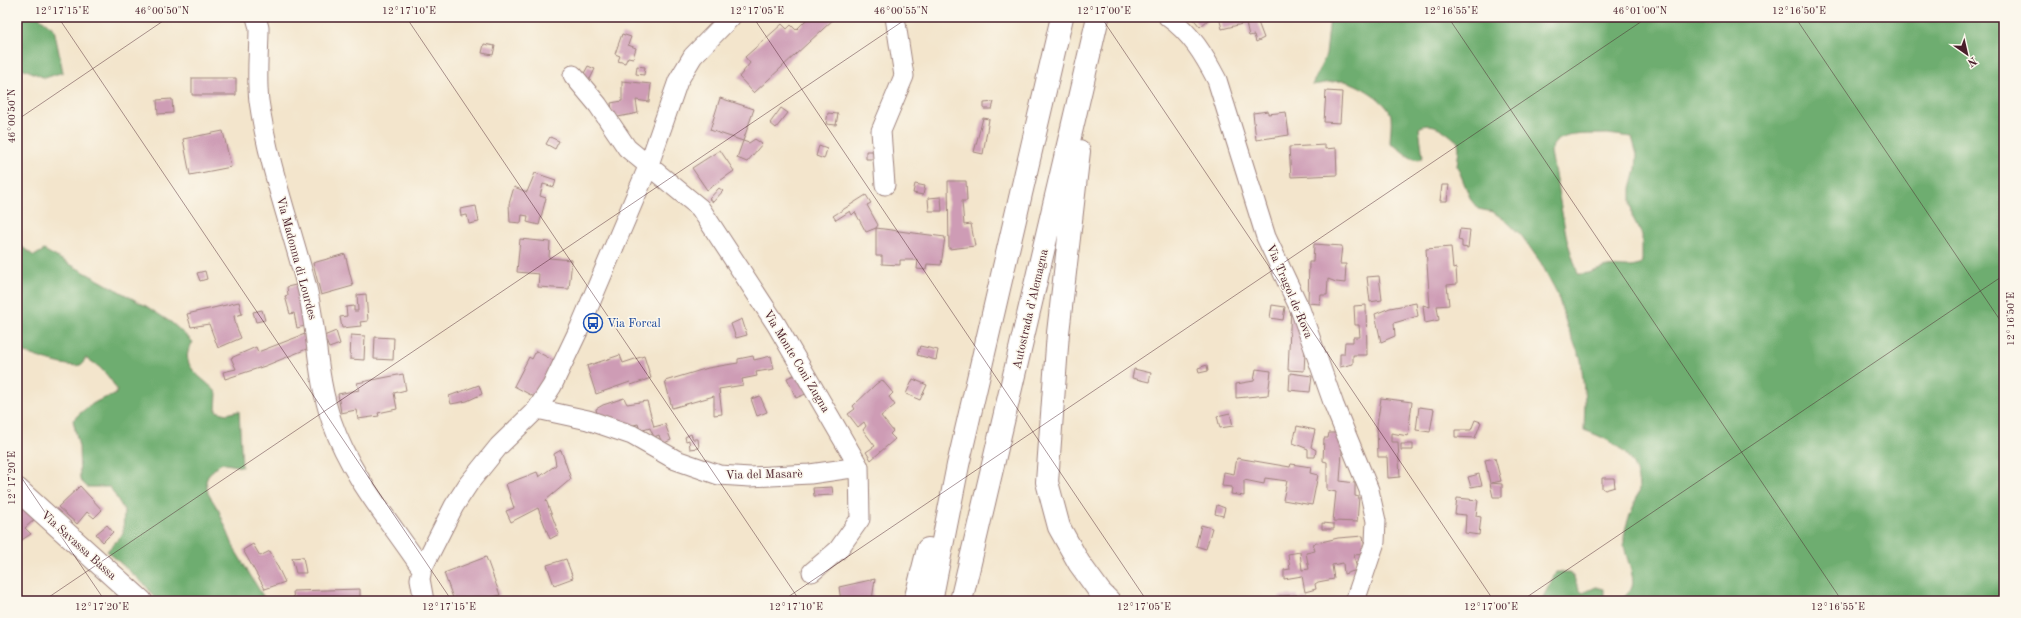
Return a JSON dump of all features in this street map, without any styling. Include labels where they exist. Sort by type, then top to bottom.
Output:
[{"type":"main road","points":[[931,601],[958,464],[1062,17]]},
{"type":"main road","name":"Autostrada d'Alemagna","points":[[961,601],[1098,17]]},
{"type":"main road","points":[[1092,45],[1058,333],[1047,482],[1059,527],[1079,563],[1100,592],[1109,601]]},
{"type":"main road","points":[[915,601],[923,561],[958,464]]},
{"type":"main road","name":"Via Savassa Bassa","points":[[17,489],[141,601]]},
{"type":"street","name":"Via Madonna di Lourdes","points":[[256,17],[259,28],[259,99],[270,159],[307,289],[315,328],[319,377],[332,422],[349,460],[371,498],[422,569]]},
{"type":"street","points":[[424,601],[420,579],[422,569],[454,506],[469,483],[499,446],[537,409],[552,386],[580,327],[648,167],[678,81],[693,56],[731,17]]},
{"type":"street","points":[[885,185],[881,131],[904,76],[895,17]]},
{"type":"street","name":"Via Tragol de Rova","points":[[1168,17],[1192,38],[1205,56],[1217,80],[1266,237],[1300,309],[1334,405],[1368,490],[1376,521],[1375,542],[1355,601]]},
{"type":"street","name":"Via Monte Coni Zugna","points":[[573,75],[598,105],[627,148],[648,167],[700,208],[776,324],[859,467],[860,519],[838,550],[812,572]]},
{"type":"street","name":"Via del Masarè","points":[[537,409],[588,420],[632,434],[676,460],[719,475],[750,477],[810,474],[859,467]]},
{"type":"green space","points":[[17,17],[39,17],[54,29],[63,72],[45,78],[17,66]]},
{"type":"green space","points":[[1330,17],[2004,17],[2004,601],[1620,601],[1630,591],[1633,583],[1624,543],[1624,536],[1627,523],[1639,491],[1637,475],[1629,458],[1617,446],[1584,430],[1585,401],[1581,360],[1567,326],[1557,293],[1541,263],[1521,235],[1506,221],[1493,212],[1478,209],[1471,200],[1457,166],[1459,148],[1458,142],[1440,128],[1429,125],[1419,128],[1423,157],[1419,160],[1411,158],[1390,144],[1391,116],[1389,111],[1378,99],[1349,82],[1335,81],[1312,85],[1326,55]],"holes":[[[1583,134],[1607,134],[1632,137],[1637,155],[1636,169],[1631,188],[1631,202],[1632,216],[1642,235],[1641,264],[1633,267],[1609,267],[1578,274],[1567,240],[1551,152],[1553,145],[1558,140],[1565,137]]]},
{"type":"green space","points":[[17,243],[34,256],[44,250],[146,306],[172,323],[193,342],[188,350],[187,358],[190,365],[199,377],[217,393],[216,411],[227,414],[239,411],[242,467],[221,463],[209,474],[206,481],[208,493],[219,511],[235,550],[266,601],[157,601],[146,586],[107,551],[123,534],[124,510],[110,487],[87,487],[80,480],[79,447],[73,420],[92,404],[115,395],[117,390],[104,371],[85,358],[83,363],[74,366],[48,360],[17,350]]},
{"type":"green space","points":[[1556,572],[1570,572],[1579,589],[1583,593],[1596,587],[1604,589],[1604,601],[1541,601]]},
{"type":"building","points":[[809,17],[836,17],[754,93],[739,77],[750,63],[745,57],[782,24],[787,29],[791,25],[796,30]]},
{"type":"building","points":[[1192,17],[1207,17],[1209,19],[1200,27]]},
{"type":"building","points":[[1219,17],[1256,17],[1264,38],[1256,42],[1254,35],[1249,36],[1246,23],[1222,29]]},
{"type":"building","points":[[622,34],[631,37],[628,45],[636,48],[633,58],[628,57],[625,63],[618,61],[620,56],[615,54]]},
{"type":"building","points":[[484,44],[495,46],[493,55],[482,53]]},
{"type":"building","points":[[588,66],[595,69],[587,85],[581,79]]},
{"type":"building","points":[[637,66],[645,67],[644,75],[636,74]]},
{"type":"building","points":[[192,78],[236,78],[236,95],[192,95]]},
{"type":"building","points":[[622,81],[651,84],[649,102],[636,100],[638,113],[613,118],[611,103],[622,101]]},
{"type":"building","points":[[1326,91],[1342,92],[1340,123],[1324,122]]},
{"type":"building","points":[[720,98],[754,109],[743,141],[710,130]]},
{"type":"building","points":[[172,99],[173,113],[158,114],[157,100]]},
{"type":"building","points":[[994,102],[992,109],[984,109],[984,103]]},
{"type":"building","points":[[781,108],[788,113],[776,128],[770,123]]},
{"type":"building","points":[[1268,111],[1268,114],[1286,112],[1289,135],[1256,140],[1253,113]]},
{"type":"building","points":[[828,113],[838,114],[836,125],[826,124]]},
{"type":"building","points":[[983,118],[989,119],[983,154],[974,152]]},
{"type":"building","points":[[223,131],[231,167],[190,175],[183,139]]},
{"type":"building","points":[[550,137],[559,141],[555,149],[546,144]]},
{"type":"building","points":[[755,139],[762,144],[747,162],[737,158],[743,141],[749,143]]},
{"type":"building","points":[[1325,145],[1325,149],[1336,148],[1337,175],[1291,177],[1289,147]]},
{"type":"building","points":[[819,146],[827,149],[824,159],[816,156]]},
{"type":"building","points":[[720,150],[734,171],[707,190],[692,168]]},
{"type":"building","points":[[866,151],[878,151],[878,159],[866,159]]},
{"type":"building","points":[[535,173],[556,180],[554,187],[543,184],[540,196],[546,198],[539,225],[527,222],[528,216],[522,215],[521,223],[510,222],[509,204],[514,187],[527,192]]},
{"type":"building","points":[[948,181],[966,181],[967,201],[962,201],[964,225],[971,224],[975,246],[949,249]]},
{"type":"building","points":[[915,184],[925,186],[923,195],[913,193]]},
{"type":"building","points":[[1442,185],[1449,185],[1447,201],[1440,201]]},
{"type":"building","points":[[719,188],[723,191],[713,202],[709,199]]},
{"type":"building","points":[[866,195],[871,203],[867,205],[878,225],[876,228],[866,232],[855,212],[852,215],[850,211],[836,220],[833,216]]},
{"type":"building","points":[[941,197],[942,211],[929,211],[928,198]]},
{"type":"building","points":[[476,206],[479,222],[469,224],[467,215],[461,216],[460,209]]},
{"type":"building","points":[[876,228],[945,237],[941,265],[927,264],[926,270],[917,269],[918,260],[900,260],[900,265],[882,264],[882,256],[876,256]]},
{"type":"building","points":[[1460,229],[1470,230],[1468,248],[1462,247],[1462,241],[1458,240]]},
{"type":"building","points":[[520,239],[550,242],[549,258],[572,260],[569,289],[538,287],[539,274],[517,272]]},
{"type":"building","points":[[1314,244],[1342,246],[1340,264],[1346,264],[1345,283],[1328,279],[1327,295],[1321,295],[1320,304],[1308,303],[1309,262],[1313,262]]},
{"type":"building","points":[[1451,247],[1453,269],[1456,268],[1457,284],[1447,285],[1449,305],[1437,306],[1439,320],[1425,323],[1423,305],[1430,307],[1426,249]]},
{"type":"building","points":[[345,254],[353,286],[321,295],[313,263]]},
{"type":"building","points":[[205,271],[207,279],[200,281],[197,273]]},
{"type":"building","points":[[1379,276],[1382,300],[1370,302],[1367,277]]},
{"type":"building","points":[[300,284],[313,324],[297,328],[294,313],[290,314],[285,296],[288,295],[287,287]]},
{"type":"building","points":[[366,294],[368,321],[360,322],[361,326],[342,328],[340,317],[347,316],[346,307],[354,306],[354,311],[358,311],[357,295]]},
{"type":"building","points":[[239,302],[242,314],[234,316],[241,338],[218,348],[209,324],[191,327],[187,314]]},
{"type":"building","points":[[1416,303],[1418,316],[1394,323],[1395,336],[1381,342],[1375,314],[1390,308]]},
{"type":"building","points":[[1272,305],[1285,307],[1283,320],[1270,318]]},
{"type":"building","points":[[1366,305],[1367,355],[1353,355],[1353,364],[1340,367],[1340,354],[1344,354],[1345,342],[1353,342],[1353,337],[1360,337],[1359,325],[1355,325],[1354,306]]},
{"type":"building","points":[[1291,308],[1306,334],[1304,371],[1288,370]]},
{"type":"building","points":[[262,310],[265,320],[256,322],[253,312]]},
{"type":"building","points":[[742,319],[747,335],[736,338],[731,324]]},
{"type":"building","points":[[336,331],[340,344],[329,348],[324,336]]},
{"type":"building","points":[[305,334],[309,348],[265,366],[225,379],[223,372],[236,369],[231,358],[256,347],[258,352]]},
{"type":"building","points":[[351,335],[365,336],[364,360],[350,359]]},
{"type":"building","points":[[375,337],[394,338],[393,360],[374,359]]},
{"type":"building","points":[[920,346],[938,350],[936,360],[917,355]]},
{"type":"building","points":[[536,351],[556,362],[540,400],[514,386],[529,357],[532,359]]},
{"type":"building","points":[[620,355],[623,363],[644,356],[651,378],[631,385],[630,382],[596,394],[587,366]]},
{"type":"building","points":[[753,356],[754,360],[771,356],[774,369],[756,372],[757,376],[742,379],[743,385],[719,389],[722,414],[714,415],[714,396],[672,408],[665,381],[708,368],[738,363],[738,359]]},
{"type":"building","points":[[1207,365],[1208,371],[1199,373],[1198,368]]},
{"type":"building","points":[[1134,369],[1151,373],[1149,382],[1132,378]]},
{"type":"building","points":[[1256,369],[1271,371],[1268,395],[1236,398],[1236,384],[1254,381]]},
{"type":"building","points":[[799,373],[808,393],[796,398],[787,378]]},
{"type":"building","points":[[1290,373],[1312,376],[1310,392],[1289,390]]},
{"type":"building","points":[[403,374],[406,390],[394,393],[397,409],[378,413],[379,416],[358,419],[356,410],[341,413],[338,394],[359,390],[357,383]]},
{"type":"building","points":[[913,379],[927,385],[920,400],[906,394]]},
{"type":"building","points":[[882,380],[893,393],[889,397],[895,405],[881,416],[893,431],[890,434],[895,439],[871,460],[866,452],[875,446],[863,430],[866,426],[864,422],[858,427],[848,414],[855,409],[853,406]]},
{"type":"building","points":[[479,385],[482,394],[467,401],[451,404],[449,396]]},
{"type":"building","points":[[760,396],[767,412],[757,416],[751,399]]},
{"type":"building","points":[[624,398],[627,404],[647,401],[654,427],[665,424],[671,440],[662,444],[659,435],[654,437],[650,428],[640,431],[638,424],[621,428],[609,425],[607,416],[598,419],[596,409]]},
{"type":"building","points":[[1381,398],[1412,402],[1408,436],[1391,433],[1391,442],[1398,442],[1400,477],[1388,478],[1387,457],[1378,457],[1377,425]]},
{"type":"building","points":[[1419,407],[1434,409],[1430,432],[1416,430]]},
{"type":"building","points":[[1230,413],[1233,426],[1220,428],[1217,416]]},
{"type":"building","points":[[1475,420],[1481,422],[1475,438],[1455,437],[1455,430],[1471,430]]},
{"type":"building","points":[[1297,426],[1315,430],[1311,447],[1316,450],[1315,457],[1308,457],[1308,449],[1293,443]]},
{"type":"building","points":[[1329,433],[1337,433],[1343,438],[1340,481],[1355,483],[1355,496],[1359,497],[1357,522],[1333,521],[1336,492],[1327,490],[1327,462],[1323,461],[1324,438],[1328,438]]},
{"type":"building","points":[[691,434],[693,439],[698,439],[699,448],[690,449],[689,440],[686,441],[685,437]]},
{"type":"building","points":[[1401,444],[1413,444],[1413,450],[1401,450]]},
{"type":"building","points":[[561,450],[571,479],[546,500],[559,534],[550,539],[538,508],[511,522],[506,511],[514,508],[506,484],[537,472],[539,477],[556,465],[554,454]]},
{"type":"building","points":[[1237,458],[1290,467],[1291,464],[1311,467],[1310,473],[1318,475],[1312,505],[1283,500],[1287,481],[1265,478],[1264,484],[1244,480],[1244,496],[1231,494],[1232,487],[1222,486],[1224,472],[1234,474]]},
{"type":"building","points":[[1495,458],[1501,481],[1491,483],[1502,484],[1502,497],[1493,497],[1485,460]]},
{"type":"building","points":[[1479,474],[1482,485],[1471,487],[1468,477]]},
{"type":"building","points":[[1602,478],[1614,478],[1615,487],[1605,490],[1602,488]]},
{"type":"building","points":[[80,486],[102,510],[94,518],[87,512],[77,524],[58,507]]},
{"type":"building","points":[[832,487],[833,495],[814,496],[813,488]]},
{"type":"building","points":[[17,498],[36,518],[25,528],[31,534],[17,543]]},
{"type":"building","points":[[1457,498],[1478,500],[1476,516],[1481,517],[1479,535],[1465,533],[1466,515],[1455,514]]},
{"type":"building","points":[[1217,505],[1225,508],[1223,516],[1215,514]]},
{"type":"building","points":[[1322,523],[1334,524],[1334,529],[1322,529]]},
{"type":"building","points":[[107,525],[113,532],[103,542],[96,534]]},
{"type":"building","points":[[1201,525],[1212,528],[1206,549],[1196,546]]},
{"type":"building","points":[[1363,536],[1366,554],[1354,555],[1357,570],[1344,574],[1343,563],[1332,565],[1334,579],[1318,582],[1315,584],[1316,589],[1305,592],[1302,576],[1284,579],[1284,570],[1290,569],[1288,554],[1300,552],[1302,570],[1309,569],[1306,553],[1315,551],[1313,544],[1338,538]]},
{"type":"building","points":[[253,544],[260,556],[270,551],[285,582],[265,589],[243,550]]},
{"type":"building","points":[[303,557],[306,573],[296,573],[292,558]]},
{"type":"building","points":[[486,557],[500,595],[494,597],[496,601],[451,601],[450,599],[453,598],[444,573]]},
{"type":"building","points":[[566,559],[573,578],[554,585],[547,565]]},
{"type":"building","points":[[875,579],[872,600],[841,601],[839,587]]},
{"type":"building","points":[[360,589],[360,601],[294,601],[293,591]]},
{"type":"building","points":[[1297,595],[1297,599],[1306,598],[1307,601],[1279,601],[1279,596]]},
{"type":"place","name":"Via Forcal","points":[[593,323]]}]
